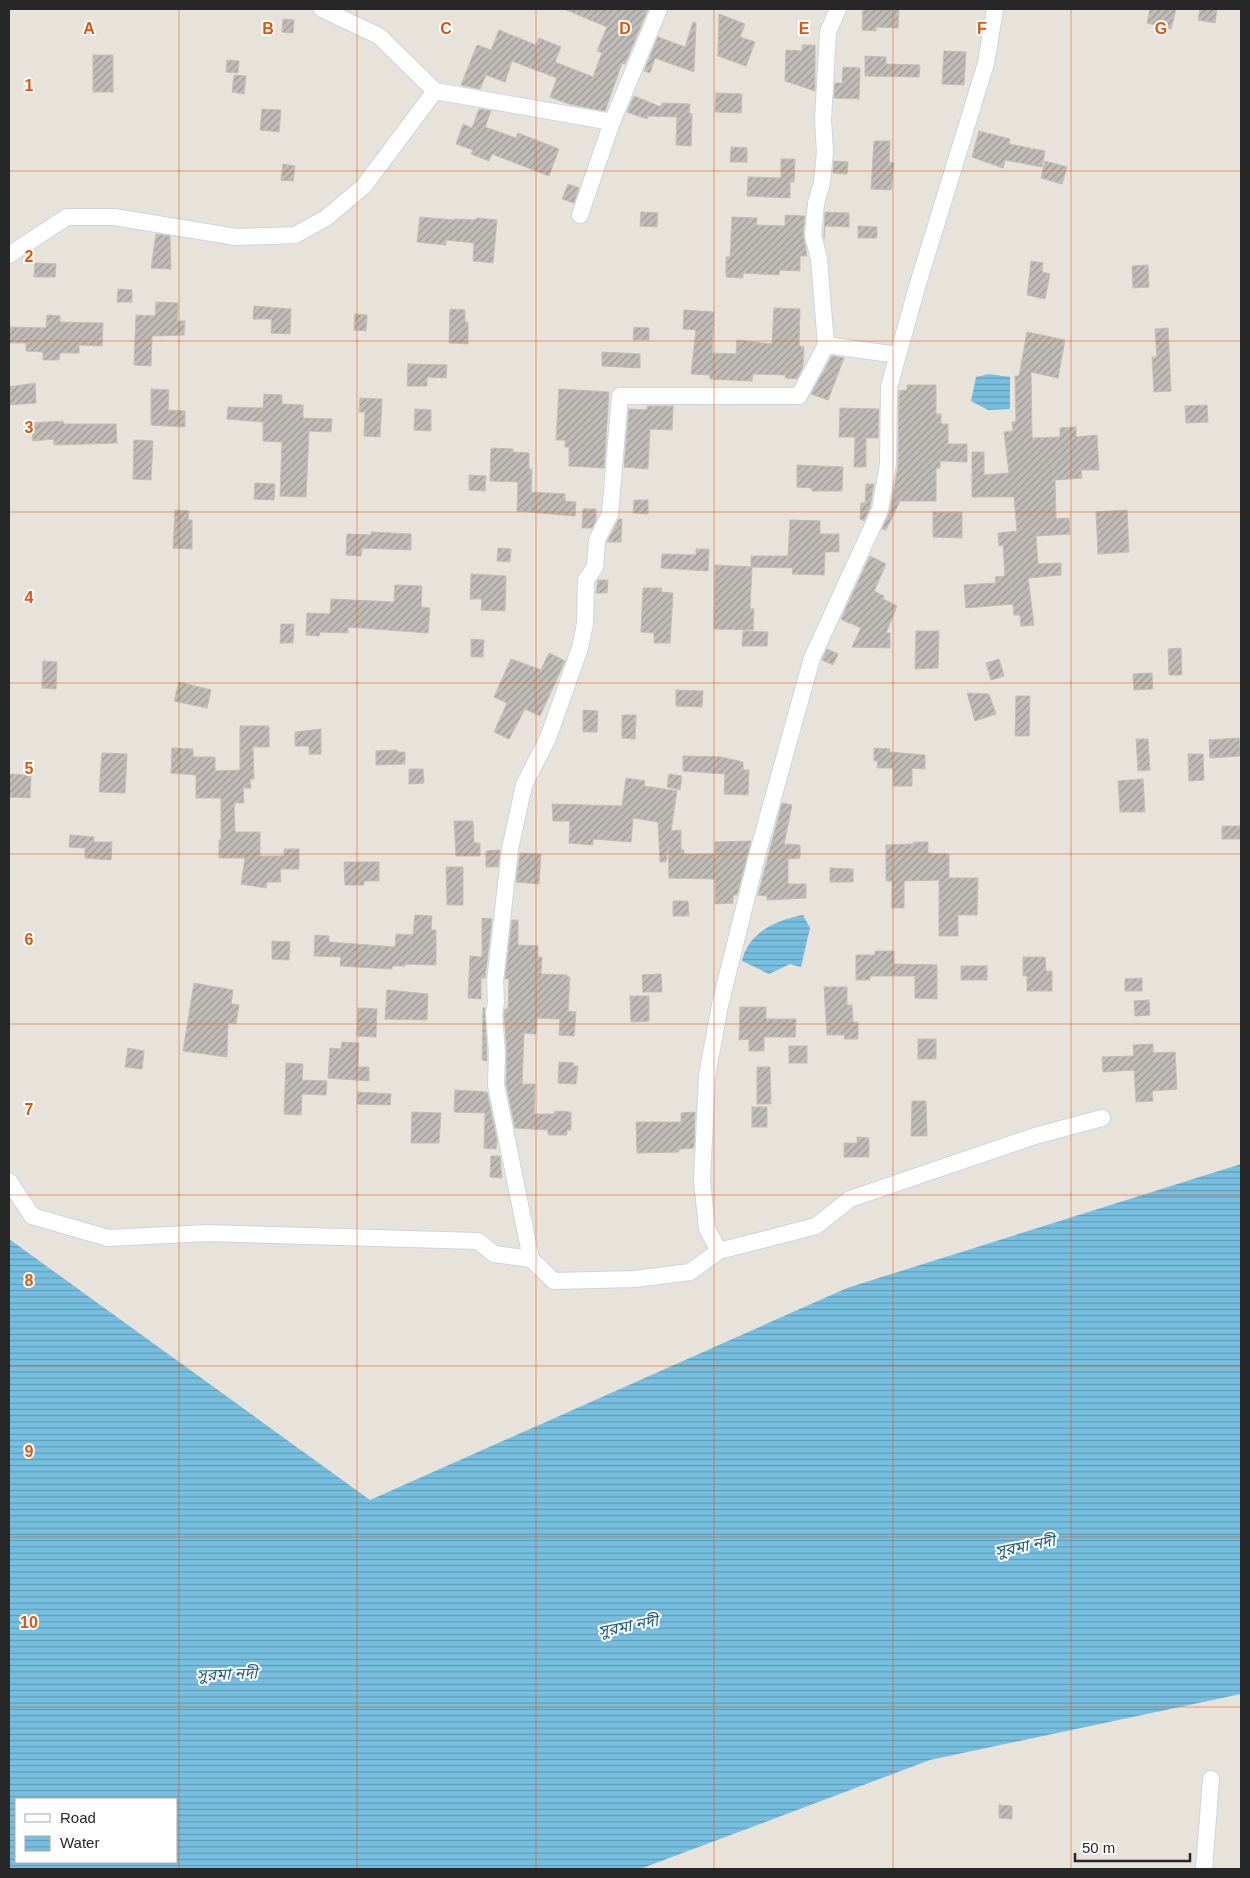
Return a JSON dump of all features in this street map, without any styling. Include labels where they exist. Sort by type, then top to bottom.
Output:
[{"type":"street","points":[[322,9],[379,36],[435,91],[612,122]]},
{"type":"street","points":[[580,215],[612,122],[659,9]]},
{"type":"street","points":[[838,9],[828,32],[823,120],[825,152],[813,235],[819,259],[826,345],[800,396],[620,396],[610,514],[598,540],[595,567],[586,580],[585,624],[580,648],[548,738],[524,785],[510,849],[495,982],[496,1002],[494,1013],[497,1053],[496,1086],[532,1259],[554,1281],[635,1279],[690,1272],[719,1251],[816,1226],[850,1199],[1035,1136],[1102,1118]]},
{"type":"street","points":[[719,1251],[707,1229],[702,1180],[707,1076],[720,1005],[758,852],[812,658],[880,510],[888,464],[889,387],[986,63],[995,9]]},
{"type":"street","points":[[9,255],[67,218],[114,217],[236,238],[295,235],[326,218],[364,186],[435,91]]},
{"type":"street","points":[[826,345],[898,355]]},
{"type":"street","points":[[9,1181],[32,1216],[108,1238],[207,1233],[478,1241],[494,1254],[532,1259]]},
{"type":"street","points":[[1204,1869],[1211,1779]]},
{"type":"water","points":[[989,374],[1010,377],[1010,409],[988,410],[971,401],[976,377]]},
{"type":"water","points":[[803,915],[810,928],[801,967],[790,964],[769,974],[742,961],[750,942],[757,935],[783,920]]},
{"type":"water","name":"সুরমা নদী","points":[[1241,1164],[1241,1694],[930,1760],[640,1869],[9,1869],[9,1239],[370,1500],[847,1288]]},
{"type":"building","points":[[564,9],[648,9],[625,64],[622,63],[605,111],[569,104],[550,97],[557,78],[512,61],[505,82],[486,75],[480,89],[461,85],[477,45],[491,50],[499,30],[536,45],[539,38],[561,47],[555,62],[593,77],[602,53],[597,51],[607,27]]},
{"type":"building","points":[[863,9],[899,9],[898,28],[876,27],[876,31],[862,30]]},
{"type":"building","points":[[1150,9],[1176,9],[1171,29],[1147,23]]},
{"type":"building","points":[[1200,9],[1217,9],[1215,23],[1198,20]]},
{"type":"building","points":[[719,14],[745,24],[740,37],[755,42],[746,66],[718,56]]},
{"type":"building","points":[[283,19],[294,20],[293,33],[282,32]]},
{"type":"building","points":[[693,22],[696,23],[694,72],[655,58],[650,73],[644,71],[658,37],[685,47]]},
{"type":"building","points":[[802,45],[815,45],[815,91],[785,81],[786,50],[802,51]]},
{"type":"building","points":[[944,51],[966,52],[964,85],[942,84]]},
{"type":"building","points":[[93,55],[113,55],[113,92],[93,92]]},
{"type":"building","points":[[865,56],[886,57],[886,64],[920,65],[919,77],[865,76]]},
{"type":"building","points":[[227,60],[239,61],[238,73],[226,72]]},
{"type":"building","points":[[843,67],[860,68],[859,99],[834,98],[835,83],[842,83]]},
{"type":"building","points":[[234,75],[246,76],[244,94],[232,92]]},
{"type":"building","points":[[716,93],[742,94],[741,113],[715,112]]},
{"type":"building","points":[[634,96],[661,107],[662,103],[690,104],[689,113],[692,114],[691,146],[676,145],[677,117],[648,116],[647,119],[627,112]]},
{"type":"building","points":[[262,109],[281,110],[279,132],[260,130]]},
{"type":"building","points":[[479,109],[491,111],[485,127],[516,138],[518,133],[559,149],[549,176],[492,154],[489,161],[471,154],[473,150],[456,144],[463,124],[472,128]]},
{"type":"building","points":[[979,131],[1010,139],[1009,144],[1045,151],[1042,167],[1005,160],[1003,168],[972,157]]},
{"type":"building","points":[[874,141],[890,141],[889,162],[894,163],[891,190],[871,189]]},
{"type":"building","points":[[731,147],[747,148],[747,162],[730,162]]},
{"type":"building","points":[[781,159],[795,159],[794,182],[790,182],[790,198],[747,196],[748,177],[781,178]]},
{"type":"building","points":[[834,161],[848,162],[847,174],[833,173]]},
{"type":"building","points":[[1045,161],[1067,167],[1062,184],[1041,178]]},
{"type":"building","points":[[283,164],[295,166],[293,181],[281,180]]},
{"type":"building","points":[[568,184],[579,188],[574,203],[562,199]]},
{"type":"building","points":[[641,212],[658,213],[657,227],[640,226]]},
{"type":"building","points":[[825,212],[849,213],[849,227],[825,226],[824,238]]},
{"type":"building","points":[[785,215],[805,216],[803,234],[807,256],[800,256],[800,271],[780,270],[779,275],[743,273],[743,278],[726,277],[726,257],[730,257],[732,217],[757,218],[756,225],[785,226]]},
{"type":"building","points":[[420,217],[455,220],[476,220],[477,218],[497,220],[493,263],[473,261],[474,243],[446,240],[446,245],[417,242]]},
{"type":"building","points":[[858,226],[877,227],[877,238],[858,238]]},
{"type":"building","points":[[156,234],[170,236],[171,269],[151,268]]},
{"type":"building","points":[[1031,261],[1043,263],[1042,272],[1050,274],[1045,299],[1027,295]]},
{"type":"building","points":[[35,263],[56,264],[55,277],[34,277]]},
{"type":"building","points":[[1148,265],[1149,287],[1133,288],[1132,266]]},
{"type":"building","points":[[118,289],[132,290],[132,302],[117,302]]},
{"type":"building","points":[[156,302],[178,303],[177,321],[185,321],[184,335],[152,336],[151,366],[134,365],[136,315],[155,316]]},
{"type":"building","points":[[254,306],[291,309],[290,334],[271,333],[272,319],[253,319]]},
{"type":"building","points":[[774,308],[800,309],[799,346],[804,347],[803,366],[797,379],[785,378],[786,375],[753,374],[752,381],[710,379],[710,375],[691,374],[696,330],[683,329],[684,310],[714,312],[712,353],[736,354],[737,340],[772,344]]},
{"type":"building","points":[[450,309],[465,310],[465,322],[468,322],[468,344],[449,343]]},
{"type":"building","points":[[355,314],[367,315],[366,331],[354,330]]},
{"type":"building","points":[[47,315],[60,316],[60,322],[103,323],[102,346],[79,345],[79,353],[60,353],[59,360],[43,360],[43,352],[26,351],[26,343],[9,343],[9,327],[46,328]]},
{"type":"building","points":[[634,327],[649,328],[649,340],[633,340]]},
{"type":"building","points":[[1168,328],[1171,391],[1154,392],[1152,357],[1157,357],[1155,329]]},
{"type":"building","points":[[1027,332],[1065,340],[1058,378],[1031,372],[1032,438],[1060,437],[1060,428],[1076,427],[1076,437],[1097,435],[1099,470],[1081,470],[1082,478],[1055,480],[1056,519],[1069,518],[1070,534],[1036,536],[1038,564],[1061,563],[1061,575],[1028,578],[1034,625],[1021,626],[1020,615],[1014,615],[1013,604],[966,608],[964,585],[996,583],[995,577],[1005,576],[1003,545],[999,546],[998,533],[1017,531],[1014,497],[972,497],[972,452],[984,452],[984,475],[1009,473],[1004,432],[1013,431],[1012,422],[1016,422],[1015,376],[1019,376]]},
{"type":"building","points":[[602,352],[640,354],[640,368],[602,366]]},
{"type":"building","points":[[832,356],[844,358],[828,400],[811,394]]},
{"type":"building","points":[[408,364],[447,365],[446,378],[427,377],[427,386],[407,386]]},
{"type":"building","points":[[35,383],[36,403],[9,405],[9,387]]},
{"type":"building","points":[[907,385],[936,385],[936,414],[941,414],[941,424],[948,424],[948,444],[967,444],[967,462],[940,461],[940,468],[936,468],[936,501],[900,501],[886,530],[882,529],[890,512],[898,466],[899,391],[907,390]]},
{"type":"building","points":[[151,389],[169,390],[168,410],[185,411],[185,427],[151,425]]},
{"type":"building","points":[[559,389],[609,392],[604,468],[569,466],[569,447],[565,447],[565,440],[556,440]]},
{"type":"building","points":[[264,394],[282,395],[282,404],[303,405],[303,418],[332,419],[331,432],[309,431],[306,497],[280,496],[282,442],[263,441],[263,422],[227,419],[228,407],[263,408]]},
{"type":"building","points":[[360,398],[382,399],[380,437],[364,436],[365,412],[359,412]]},
{"type":"building","points":[[1207,405],[1208,422],[1186,423],[1185,406]]},
{"type":"building","points":[[647,406],[673,406],[672,430],[650,429],[648,469],[624,467],[629,409],[647,410]]},
{"type":"building","points":[[840,408],[879,409],[878,438],[866,438],[866,467],[854,467],[855,437],[839,437]]},
{"type":"building","points":[[415,409],[431,410],[431,431],[414,430]]},
{"type":"building","points":[[63,421],[64,424],[116,424],[117,443],[54,445],[54,439],[33,441],[31,423]]},
{"type":"building","points":[[134,440],[153,441],[151,480],[133,479]]},
{"type":"building","points":[[491,448],[513,449],[513,452],[529,453],[529,469],[532,469],[531,492],[565,494],[565,501],[576,502],[575,516],[517,511],[518,482],[490,481]]},
{"type":"building","points":[[797,465],[843,467],[842,491],[812,491],[812,488],[797,487]]},
{"type":"building","points":[[469,475],[486,476],[485,491],[469,490]]},
{"type":"building","points":[[255,483],[275,484],[274,500],[254,499]]},
{"type":"building","points":[[866,484],[874,484],[870,507],[864,521],[860,519],[861,503],[865,503]]},
{"type":"building","points":[[634,500],[648,500],[648,514],[633,513]]},
{"type":"building","points":[[583,509],[596,509],[596,520],[592,528],[582,528]]},
{"type":"building","points":[[175,510],[189,511],[188,520],[192,520],[192,549],[173,548]]},
{"type":"building","points":[[1127,510],[1129,552],[1098,554],[1096,512]]},
{"type":"building","points":[[933,512],[962,512],[962,538],[933,537]]},
{"type":"building","points":[[619,519],[622,519],[621,542],[607,542]]},
{"type":"building","points":[[790,520],[820,521],[820,534],[839,534],[839,552],[825,552],[824,575],[792,574],[793,568],[751,567],[751,556],[788,556]]},
{"type":"building","points":[[371,532],[411,534],[411,550],[362,548],[361,556],[346,555],[347,534],[371,535]]},
{"type":"building","points":[[498,548],[511,549],[510,562],[497,561]]},
{"type":"building","points":[[696,549],[709,549],[708,571],[661,568],[662,554],[696,555]]},
{"type":"building","points":[[870,556],[886,564],[874,591],[884,596],[883,599],[897,606],[886,633],[890,633],[890,648],[852,647],[861,628],[852,624],[852,621],[851,624],[841,619]]},
{"type":"building","points":[[715,565],[752,567],[750,609],[754,609],[753,630],[714,629]]},
{"type":"building","points":[[471,574],[506,576],[505,611],[481,610],[482,599],[470,599]]},
{"type":"building","points":[[598,580],[608,580],[607,593],[596,593]]},
{"type":"building","points":[[395,585],[422,586],[421,607],[430,608],[428,633],[348,627],[348,633],[320,632],[319,636],[306,635],[307,613],[330,614],[331,599],[394,602]]},
{"type":"building","points":[[643,588],[662,588],[661,592],[673,593],[670,643],[654,643],[654,633],[641,632]]},
{"type":"building","points":[[281,624],[294,624],[293,643],[280,643]]},
{"type":"building","points":[[743,631],[768,632],[767,646],[742,646]]},
{"type":"building","points":[[916,631],[939,631],[938,668],[915,669]]},
{"type":"building","points":[[471,639],[484,640],[483,657],[471,657]]},
{"type":"building","points":[[1181,648],[1182,675],[1169,675],[1168,649]]},
{"type":"building","points":[[827,649],[838,654],[833,665],[822,660]]},
{"type":"building","points":[[549,653],[565,661],[540,716],[525,709],[509,739],[494,732],[507,703],[494,697],[511,659],[541,670]]},
{"type":"building","points":[[999,659],[1004,676],[991,680],[986,663]]},
{"type":"building","points":[[43,661],[57,662],[56,689],[42,688]]},
{"type":"building","points":[[1152,673],[1153,689],[1134,690],[1133,674]]},
{"type":"building","points":[[179,682],[211,690],[207,708],[174,701]]},
{"type":"building","points":[[676,690],[703,691],[702,707],[676,706]]},
{"type":"building","points":[[967,693],[989,694],[996,714],[975,721]]},
{"type":"building","points":[[1016,696],[1030,696],[1029,736],[1015,736]]},
{"type":"building","points":[[583,710],[598,711],[597,732],[583,732]]},
{"type":"building","points":[[622,715],[636,715],[635,739],[622,738]]},
{"type":"building","points":[[240,726],[269,726],[269,747],[253,747],[254,779],[250,779],[251,788],[243,788],[244,803],[234,803],[235,832],[260,832],[260,856],[284,856],[284,849],[299,849],[299,869],[280,869],[281,882],[267,882],[266,888],[241,884],[245,858],[219,858],[221,798],[196,798],[196,775],[171,773],[172,748],[193,749],[193,757],[215,757],[215,771],[240,770]]},
{"type":"building","points":[[321,729],[321,754],[309,754],[309,746],[295,746],[295,732]]},
{"type":"building","points":[[1239,738],[1240,756],[1210,758],[1209,740]]},
{"type":"building","points":[[1136,739],[1148,739],[1150,770],[1138,771]]},
{"type":"building","points":[[874,748],[890,749],[889,752],[925,755],[925,769],[912,768],[912,786],[893,786],[893,768],[877,768],[878,761],[874,761]]},
{"type":"building","points":[[397,750],[397,752],[405,752],[405,764],[376,765],[376,751]]},
{"type":"building","points":[[102,753],[127,754],[125,793],[99,792]]},
{"type":"building","points":[[1188,754],[1203,754],[1204,780],[1189,781]]},
{"type":"building","points":[[683,756],[721,757],[743,762],[743,770],[749,770],[748,795],[724,794],[725,774],[683,771]]},
{"type":"building","points":[[409,769],[423,769],[424,783],[409,784]]},
{"type":"building","points":[[9,774],[31,775],[30,798],[9,797]]},
{"type":"building","points":[[669,774],[682,776],[680,790],[667,787]]},
{"type":"building","points":[[626,778],[645,781],[644,786],[677,791],[671,831],[681,830],[681,850],[684,850],[684,854],[715,854],[715,842],[751,841],[737,895],[733,895],[733,903],[715,904],[715,879],[669,878],[668,846],[666,862],[660,862],[658,822],[633,818],[631,842],[593,839],[593,845],[569,843],[570,821],[553,821],[552,804],[622,806]]},
{"type":"building","points":[[1143,779],[1145,812],[1120,812],[1118,781]]},
{"type":"building","points":[[782,803],[792,805],[784,844],[800,845],[800,858],[788,859],[788,884],[806,884],[806,898],[767,900],[767,896],[758,895]]},
{"type":"building","points":[[454,821],[473,821],[474,843],[480,843],[480,856],[456,856]]},
{"type":"building","points":[[1222,826],[1241,826],[1241,839],[1222,839]]},
{"type":"building","points":[[70,835],[94,837],[94,842],[112,842],[111,860],[85,858],[85,848],[69,847]]},
{"type":"building","points":[[913,842],[928,842],[928,853],[949,854],[949,878],[978,878],[977,915],[958,915],[958,936],[939,936],[939,880],[904,881],[904,908],[892,908],[892,881],[886,881],[886,845],[913,844]]},
{"type":"building","points":[[500,850],[498,867],[486,867],[486,851]]},
{"type":"building","points":[[520,853],[541,854],[539,884],[516,882]]},
{"type":"building","points":[[344,862],[379,862],[379,881],[364,881],[364,885],[345,885]]},
{"type":"building","points":[[446,867],[463,867],[463,905],[447,905]]},
{"type":"building","points":[[830,868],[853,869],[853,882],[830,882]]},
{"type":"building","points":[[673,901],[688,901],[689,916],[673,916]]},
{"type":"building","points":[[415,915],[432,916],[431,930],[436,930],[436,965],[405,964],[405,966],[392,966],[392,969],[340,966],[341,957],[314,956],[315,935],[329,936],[329,942],[395,947],[396,934],[413,935]]},
{"type":"building","points":[[482,918],[492,919],[485,978],[481,978],[481,999],[468,998],[470,956],[482,957]]},
{"type":"building","points":[[512,920],[518,920],[518,945],[538,946],[538,957],[542,957],[541,974],[567,975],[567,977],[570,977],[568,1011],[576,1012],[574,1036],[559,1035],[560,1019],[537,1018],[536,1034],[524,1033],[522,1084],[535,1084],[534,1114],[554,1114],[555,1111],[571,1112],[571,1130],[567,1130],[567,1135],[548,1135],[548,1130],[515,1128],[506,1084],[507,1052],[504,1014],[505,1009],[508,1009],[509,979],[505,979]]},
{"type":"building","points":[[272,941],[290,942],[289,960],[272,959]]},
{"type":"building","points":[[875,951],[894,951],[894,964],[937,965],[937,999],[915,998],[915,976],[870,976],[870,980],[856,980],[856,955],[875,955]]},
{"type":"building","points":[[1023,957],[1045,957],[1046,971],[1052,971],[1052,991],[1027,991],[1027,976],[1023,976]]},
{"type":"building","points":[[961,966],[987,966],[987,980],[961,980]]},
{"type":"building","points":[[661,974],[662,992],[643,992],[642,975]]},
{"type":"building","points":[[1142,978],[1142,991],[1125,991],[1125,979]]},
{"type":"building","points":[[194,983],[233,990],[231,1004],[239,1005],[236,1024],[228,1023],[227,1057],[183,1051]]},
{"type":"building","points":[[824,987],[847,987],[847,1005],[852,1005],[853,1022],[858,1022],[858,1039],[844,1039],[845,1035],[827,1035]]},
{"type":"building","points":[[387,990],[428,994],[427,1020],[385,1019]]},
{"type":"building","points":[[630,996],[649,996],[649,1021],[631,1022]]},
{"type":"building","points":[[1149,1000],[1150,1015],[1135,1016],[1134,1001]]},
{"type":"building","points":[[740,1007],[766,1007],[766,1019],[796,1019],[795,1037],[764,1037],[764,1051],[749,1051],[749,1039],[739,1040]]},
{"type":"building","points":[[358,1008],[377,1009],[376,1037],[357,1036]]},
{"type":"building","points":[[483,1008],[485,1008],[487,1061],[482,1060]]},
{"type":"building","points":[[918,1039],[936,1039],[936,1059],[918,1059]]},
{"type":"building","points":[[342,1042],[359,1043],[358,1067],[369,1067],[369,1081],[328,1078],[330,1048],[341,1049]]},
{"type":"building","points":[[1153,1044],[1153,1053],[1175,1052],[1177,1089],[1152,1091],[1153,1101],[1136,1102],[1134,1070],[1103,1072],[1102,1057],[1134,1056],[1133,1045]]},
{"type":"building","points":[[789,1046],[807,1046],[807,1063],[789,1063]]},
{"type":"building","points":[[128,1048],[144,1051],[142,1069],[125,1067]]},
{"type":"building","points":[[559,1062],[574,1063],[573,1066],[578,1066],[576,1084],[558,1083]]},
{"type":"building","points":[[286,1063],[303,1064],[302,1080],[327,1081],[326,1095],[302,1094],[301,1115],[284,1114]]},
{"type":"building","points":[[757,1067],[770,1067],[771,1104],[757,1104]]},
{"type":"building","points":[[455,1090],[487,1092],[497,1140],[496,1149],[484,1148],[485,1113],[454,1112]]},
{"type":"building","points":[[358,1092],[391,1094],[390,1105],[357,1104]]},
{"type":"building","points":[[912,1101],[926,1101],[927,1136],[911,1136]]},
{"type":"building","points":[[752,1107],[767,1107],[767,1127],[752,1127]]},
{"type":"building","points":[[412,1112],[441,1113],[439,1143],[411,1143]]},
{"type":"building","points":[[695,1112],[694,1148],[679,1149],[679,1152],[637,1153],[636,1122],[681,1122],[681,1113]]},
{"type":"building","points":[[857,1137],[869,1138],[869,1157],[844,1157],[844,1143],[857,1143]]},
{"type":"building","points":[[491,1156],[500,1156],[502,1178],[490,1177]]},
{"type":"building","points":[[999,1805],[1012,1806],[1012,1819],[999,1818]]}]
